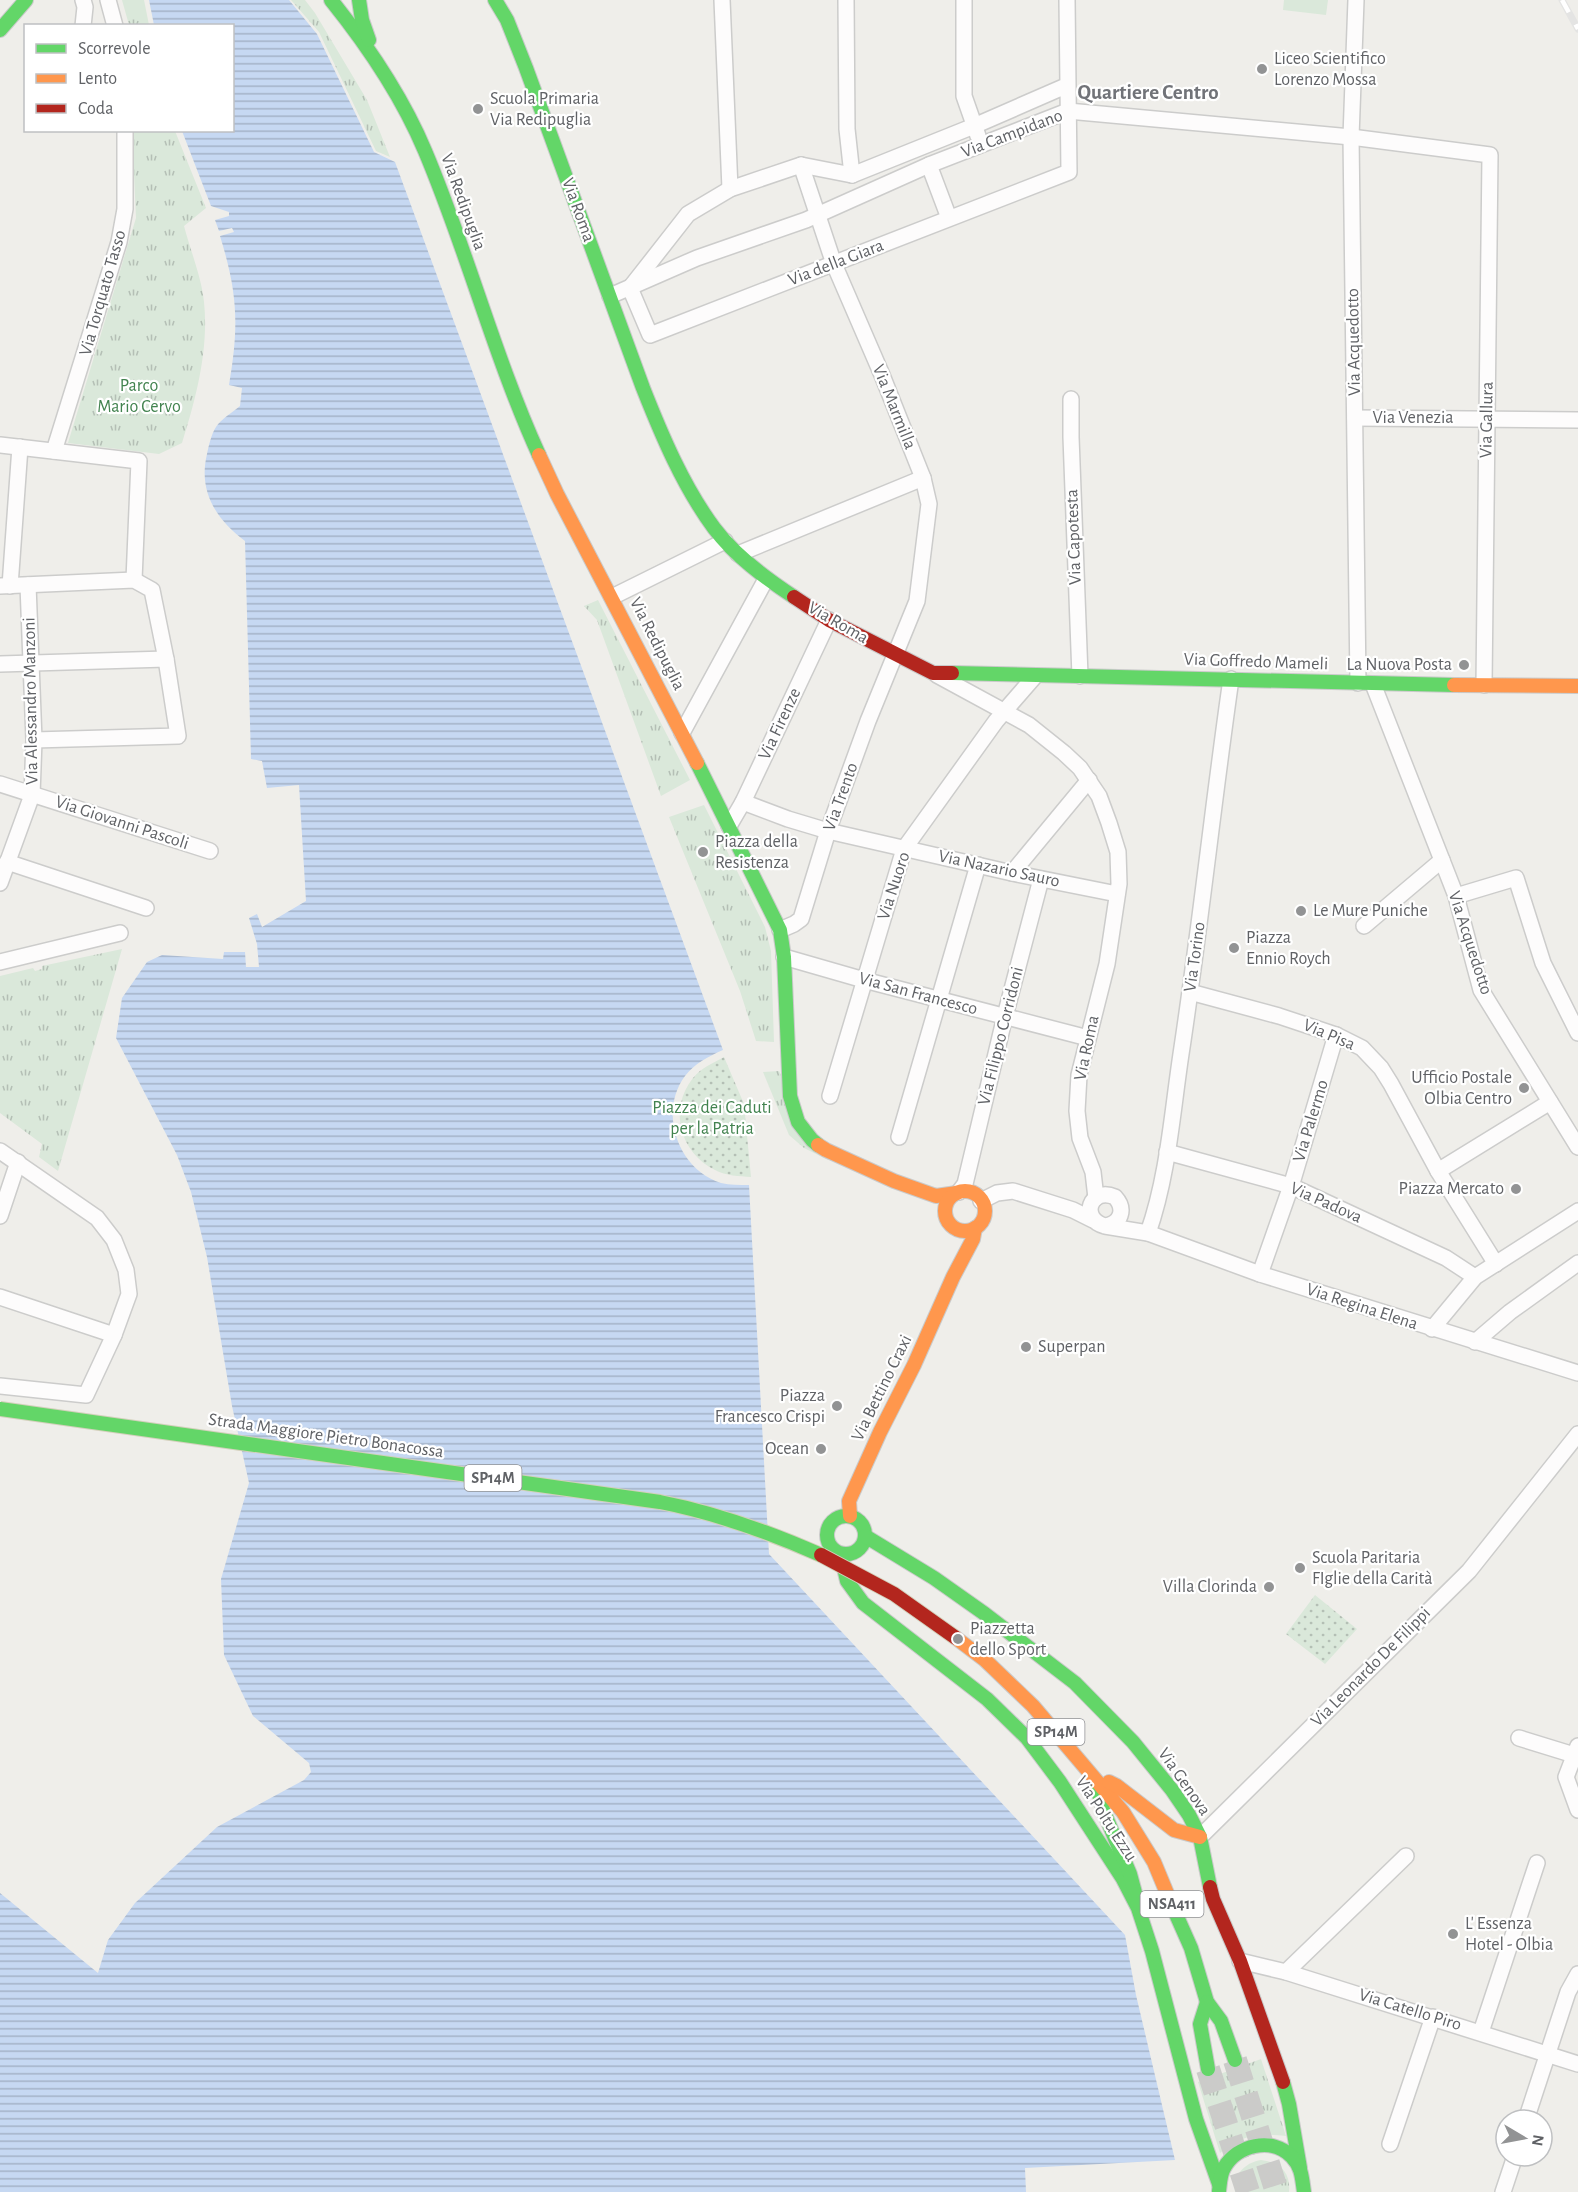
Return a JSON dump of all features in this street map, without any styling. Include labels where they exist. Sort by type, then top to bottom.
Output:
[{"type":"street","points":[[0,30],[26,0]]},
{"type":"street","points":[[83,0],[85,7],[83,24]]},
{"type":"street","points":[[108,0],[115,24]]},
{"type":"street","name":"Via Redipuglia","points":[[331,0],[358,34],[378,65],[405,109],[425,150],[531,437],[557,494],[682,733],[780,930],[784,957],[790,1096],[793,1110],[803,1131],[826,1150],[918,1191],[936,1196],[958,1193]]},
{"type":"street","name":"Via Redipuglia","points":[[359,0],[362,20],[378,65]]},
{"type":"street","name":"Via Roma","points":[[495,0],[507,20],[526,68],[660,430],[679,470],[714,528],[766,579],[829,620],[933,673],[1040,732],[1080,768],[1099,796],[1118,852],[1119,869],[1107,964],[1079,1075],[1077,1111],[1080,1138],[1093,1172],[1094,1200]]},
{"type":"street","points":[[722,0],[730,189]]},
{"type":"street","points":[[630,288],[688,214],[730,189],[801,165],[852,175],[847,129],[846,0]]},
{"type":"street","points":[[964,0],[964,96],[981,145]]},
{"type":"street","points":[[1066,0],[1068,111]]},
{"type":"street","name":"Via Acquedotto","points":[[1356,0],[1352,137],[1355,418],[1366,684],[1456,896],[1481,990],[1578,1147]]},
{"type":"street","name":"Via Campidano","points":[[852,175],[1068,86]]},
{"type":"street","name":"Via Campidano","points":[[610,296],[697,258],[816,215],[929,165],[1068,111],[1352,137],[1490,155]]},
{"type":"street","name":"Via della Giara","points":[[630,288],[650,335],[1069,171],[1068,111]]},
{"type":"street","name":"Via Torquato Tasso","points":[[54,451],[95,326],[119,242],[125,209],[122,132]]},
{"type":"street","name":"Via Gallura","points":[[1484,686],[1490,155]]},
{"type":"street","name":"Via Marmilla","points":[[801,165],[834,264],[923,478],[929,504],[916,601],[896,655]]},
{"type":"street","points":[[929,165],[949,219]]},
{"type":"street","name":"Via Capotesta","points":[[1071,399],[1080,676]]},
{"type":"street","name":"Via Venezia","points":[[1355,418],[1578,420]]},
{"type":"street","points":[[0,445],[139,462],[134,580]]},
{"type":"street","points":[[20,447],[5,586],[134,580],[152,590],[178,736],[34,740]]},
{"type":"street","points":[[738,554],[923,478]]},
{"type":"street","points":[[612,597],[725,541]]},
{"type":"street","points":[[682,733],[766,579]]},
{"type":"street","name":"Via Alessandro Manzoni","points":[[0,883],[32,795],[34,740],[28,585]]},
{"type":"street","name":"Via Firenze","points":[[729,826],[743,802],[829,620]]},
{"type":"street","name":"Via Trento","points":[[780,930],[801,919],[828,831],[868,721],[896,655]]},
{"type":"street","points":[[0,664],[166,659]]},
{"type":"street","name":"Via Goffredo Mameli","points":[[933,673],[1366,684],[1578,686]]},
{"type":"street","name":"Via Nuoro","points":[[830,1096],[904,849],[1004,711],[1035,676]]},
{"type":"street","name":"Via Torino","points":[[1148,1233],[1159,1203],[1191,992],[1231,679]]},
{"type":"street","points":[[1012,873],[1089,780]]},
{"type":"street","name":"Via Giovanni Pascoli","points":[[0,784],[210,852]]},
{"type":"street","name":"Via Nazario Sauro","points":[[743,802],[828,831],[1012,873],[1117,894]]},
{"type":"street","points":[[1364,926],[1442,860]]},
{"type":"street","points":[[7,862],[146,908]]},
{"type":"street","points":[[899,1137],[978,865]]},
{"type":"street","points":[[1456,896],[1516,878],[1544,963],[1578,1033]]},
{"type":"street","name":"Via Filippo Corridoni","points":[[958,1193],[965,1184],[1005,1016],[1041,879]]},
{"type":"street","points":[[0,962],[120,933]]},
{"type":"street","name":"Via San Francesco","points":[[784,957],[1088,1038]]},
{"type":"street","name":"Via Pisa","points":[[1191,992],[1280,1016],[1336,1035],[1362,1048],[1381,1068],[1438,1171],[1496,1264]]},
{"type":"street","name":"Via Palermo","points":[[1260,1274],[1291,1186],[1336,1035]]},
{"type":"street","points":[[1438,1171],[1550,1102]]},
{"type":"street","points":[[0,1150],[97,1218],[114,1240],[126,1270],[129,1294],[114,1335],[86,1395],[0,1386]]},
{"type":"street","name":"Via Padova","points":[[1167,1152],[1291,1186],[1446,1258],[1475,1277]]},
{"type":"street","points":[[0,1216],[18,1162]]},
{"type":"street","name":"Via Redipuglia","points":[[918,1191],[949,1221]]},
{"type":"street","name":"Via Regina Elena","points":[[981,1201],[997,1193],[1013,1191],[1073,1210],[1099,1223],[1148,1233],[1260,1274],[1578,1373]]},
{"type":"street","points":[[958,1193],[973,1193],[981,1201],[984,1214],[975,1228],[960,1231],[949,1221],[946,1204],[958,1193]]},
{"type":"street","points":[[1073,1210],[1084,1208],[1100,1195],[1110,1195],[1119,1202],[1121,1207],[1118,1220],[1111,1225],[1099,1223],[1090,1215],[1094,1200]]},
{"type":"street","name":"Via Regina Elena","points":[[1121,1207],[1148,1233]]},
{"type":"street","points":[[1432,1329],[1475,1277],[1578,1211]]},
{"type":"street","name":"Via Bettino Craxi","points":[[949,1221],[953,1277]]},
{"type":"street","name":"Via Bettino Craxi","points":[[850,1516],[849,1501],[953,1277],[973,1239],[975,1228]]},
{"type":"street","points":[[1475,1342],[1510,1312],[1578,1263]]},
{"type":"street","points":[[0,1297],[114,1335]]},
{"type":"street","name":"Strada Maggiore Pietro Bonacossa","points":[[0,1409],[593,1492],[683,1507],[749,1527],[810,1550],[867,1578],[931,1617],[985,1660],[1021,1694],[1123,1812],[1154,1862],[1191,1948],[1207,2002],[1221,2021],[1235,2061]]},
{"type":"street","name":"Via Leonardo De Filippi","points":[[1200,1837],[1468,1571],[1578,1434]]},
{"type":"street","points":[[840,1516],[850,1516],[862,1524],[865,1536],[860,1548],[854,1552],[842,1554],[830,1547],[827,1541],[827,1528],[840,1516]]},
{"type":"street","name":"Via Genova","points":[[865,1536],[883,1545],[976,1608],[1074,1683],[1133,1742],[1189,1815],[1200,1837],[1213,1899],[1240,1961],[1273,2051],[1289,2104],[1304,2179],[1304,2192]]},
{"type":"street","name":"Via Poltu Ezzu","points":[[842,1554],[843,1573],[859,1599],[921,1651],[982,1694],[1016,1726],[1058,1780],[1122,1877],[1141,1915],[1188,2092],[1219,2188]]},
{"type":"street","points":[[1519,1738],[1576,1751],[1566,1777],[1578,1810]]},
{"type":"street","points":[[1095,1777],[1118,1786],[1174,1830],[1200,1837]]},
{"type":"street","points":[[1095,1777],[1103,1810],[1130,1874],[1141,1915]]},
{"type":"street","points":[[1286,1972],[1407,1856]]},
{"type":"street","points":[[1481,2032],[1537,1863]]},
{"type":"street","name":"Via Catello Piro","points":[[1240,1961],[1286,1972],[1578,2064]]},
{"type":"street","points":[[1530,2108],[1568,1992],[1578,1974]]},
{"type":"street","name":"Strada Maggiore Pietro Bonacossa","points":[[1207,2002],[1200,2024],[1208,2069]]},
{"type":"street","points":[[1390,2144],[1433,2017]]},
{"type":"street","points":[[1219,2188],[1222,2170],[1229,2159],[1240,2150],[1254,2145],[1269,2144],[1282,2149],[1292,2156],[1300,2168]]},
{"type":"street","points":[[1503,2192],[1511,2168]]},
{"type":"green space","points":[[122,0],[144,0],[149,24],[129,24]]},
{"type":"green space","points":[[291,0],[305,0],[315,13],[367,100],[390,157],[376,151],[319,32]]},
{"type":"green space","points":[[1284,0],[1328,0],[1326,15],[1283,10]]},
{"type":"green space","name":"Parco Mario Cervo","points":[[132,132],[175,132],[206,208],[184,226],[203,293],[205,338],[200,374],[182,443],[159,454],[68,443],[136,218]]},
{"type":"green space","points":[[598,600],[690,780],[661,796],[597,620],[584,606]]},
{"type":"green space","points":[[704,805],[765,927],[771,951],[774,1042],[756,1041],[740,991],[669,817]]},
{"type":"green space","points":[[122,949],[58,1171],[39,1157],[42,1144],[0,1113],[0,976],[33,968],[35,971],[42,969],[42,966]]},
{"type":"green space","name":"Piazza dei Caduti per la Patria","points":[[724,1057],[744,1104],[751,1177],[724,1173],[703,1162],[686,1142],[682,1129],[681,1103],[685,1090],[700,1071]]},
{"type":"green space","points":[[779,1071],[828,1160],[804,1148],[789,1135],[763,1072]]},
{"type":"green space","points":[[1315,1595],[1357,1629],[1325,1664],[1286,1634]]},
{"type":"green space","points":[[1261,2059],[1286,2136],[1251,2136],[1220,2153],[1198,2082]]},
{"type":"green space","points":[[1261,2160],[1274,2163],[1283,2170],[1288,2179],[1289,2192],[1235,2192],[1236,2180],[1241,2170]]},
{"type":"water","points":[[149,0],[289,0],[317,34],[374,152],[395,162],[723,1050],[702,1061],[685,1076],[677,1090],[673,1106],[673,1122],[677,1138],[693,1166],[706,1176],[721,1183],[749,1185],[769,1554],[1125,1935],[1136,1995],[1175,2160],[1025,2168],[1026,2192],[0,2192],[0,1893],[98,1973],[108,1940],[135,1903],[217,1827],[304,1780],[311,1772],[309,1763],[253,1716],[224,1655],[221,1579],[249,1483],[232,1406],[207,1257],[191,1192],[177,1155],[116,1038],[122,998],[147,962],[162,955],[223,959],[224,952],[245,952],[246,967],[259,967],[257,944],[249,918],[257,914],[262,927],[306,901],[299,785],[267,788],[262,761],[251,759],[245,541],[218,514],[207,492],[205,481],[207,454],[214,430],[221,421],[240,406],[242,388],[229,385],[235,310],[230,275],[220,236],[234,232],[232,228],[219,231],[215,220],[229,216],[229,212],[211,206],[182,132],[234,132],[234,24],[154,24]]},
{"type":"tunnel","points":[[1235,2060],[1277,2192]]},
{"type":"tunnel","points":[[1208,2069],[1248,2192]]},
{"type":"railway","points":[[1562,0],[1578,29]]},
{"type":"traffic: fast","points":[[0,30],[26,0]]},
{"type":"traffic: fast","points":[[331,0],[383,72],[416,131],[440,188],[508,380],[539,455]]},
{"type":"traffic: fast","points":[[359,0],[362,20],[369,40]]},
{"type":"traffic: fast","points":[[495,0],[507,20],[526,68],[643,388],[674,460],[692,495],[722,538],[751,566],[794,597]]},
{"type":"traffic: fast","points":[[952,673],[1454,685]]},
{"type":"traffic: fast","points":[[697,763],[780,930],[784,957],[790,1096],[798,1122],[818,1145]]},
{"type":"traffic: fast","points":[[0,1409],[660,1502],[742,1524],[821,1555]]},
{"type":"traffic: fast","points":[[846,1516],[853,1517],[859,1522],[864,1528],[865,1535],[864,1542],[859,1548],[853,1553],[846,1554],[839,1553],[833,1548],[828,1542],[827,1535],[828,1528],[833,1522],[839,1517],[846,1516]]},
{"type":"traffic: fast","points":[[865,1536],[934,1578],[1075,1683],[1133,1742],[1189,1815],[1200,1837],[1210,1887]]},
{"type":"traffic: fast","points":[[841,1555],[847,1581],[863,1603],[987,1699],[1027,1738],[1060,1782],[1123,1879],[1138,1908],[1152,1951],[1196,2119],[1219,2184]]},
{"type":"traffic: fast","points":[[1097,1785],[1103,1810],[1130,1874],[1141,1915]]},
{"type":"traffic: fast","points":[[1171,1903],[1191,1948],[1207,2002],[1221,2021],[1235,2060]]},
{"type":"traffic: fast","points":[[1207,2002],[1200,2024],[1208,2069]]},
{"type":"traffic: fast","points":[[1283,2082],[1300,2168]]},
{"type":"traffic: fast","points":[[1219,2191],[1224,2168],[1230,2160],[1246,2149],[1265,2145],[1284,2150],[1292,2157],[1301,2173],[1304,2192]]},
{"type":"traffic: slow","points":[[539,455],[697,763]]},
{"type":"traffic: slow","points":[[1454,685],[1578,686]]},
{"type":"traffic: slow","points":[[818,1145],[894,1181],[936,1196],[957,1193]]},
{"type":"traffic: slow","points":[[965,1191],[979,1197],[985,1211],[979,1225],[965,1231],[951,1225],[945,1211],[951,1197],[965,1191]]},
{"type":"traffic: slow","points":[[850,1516],[849,1501],[953,1277],[973,1239],[975,1228]]},
{"type":"traffic: slow","points":[[956,1638],[985,1660],[1033,1706],[1123,1812],[1154,1862],[1171,1903]]},
{"type":"traffic: slow","points":[[1109,1782],[1174,1830],[1200,1837]]},
{"type":"traffic: jam","points":[[794,597],[829,620],[933,673],[952,673]]},
{"type":"traffic: jam","points":[[821,1555],[894,1594],[956,1638]]},
{"type":"traffic: jam","points":[[1210,1887],[1240,1961],[1283,2082]]},
{"type":"place","name":"Liceo Scientifico Lorenzo Mossa","points":[[1262,69]]},
{"type":"place","name":"Scuola Primaria Via Redipuglia","points":[[478,109]]},
{"type":"place","name":"La Nuova Posta","points":[[1464,665]]},
{"type":"place","name":"Piazza della Resistenza","points":[[703,852]]},
{"type":"place","name":"Le Mure Puniche","points":[[1301,911]]},
{"type":"place","name":"Piazza Ennio Roych","points":[[1234,948]]},
{"type":"place","name":"Ufficio Postale Olbia Centro","points":[[1524,1088]]},
{"type":"place","name":"Piazza Mercato","points":[[1516,1189]]},
{"type":"place","name":"Superpan","points":[[1026,1347]]},
{"type":"place","name":"Piazza Francesco Crispi","points":[[837,1406]]},
{"type":"place","name":"Ocean","points":[[821,1449]]},
{"type":"place","name":"Scuola Paritaria FIglie della Carità","points":[[1300,1568]]},
{"type":"place","name":"Villa Clorinda","points":[[1269,1587]]},
{"type":"place","name":"Piazzetta dello Sport","points":[[958,1639]]},
{"type":"place","name":"L' Essenza Hotel - Olbia","points":[[1453,1934]]},
{"type":"district","name":"Quartiere Centro","points":[[1148,92]]}]
